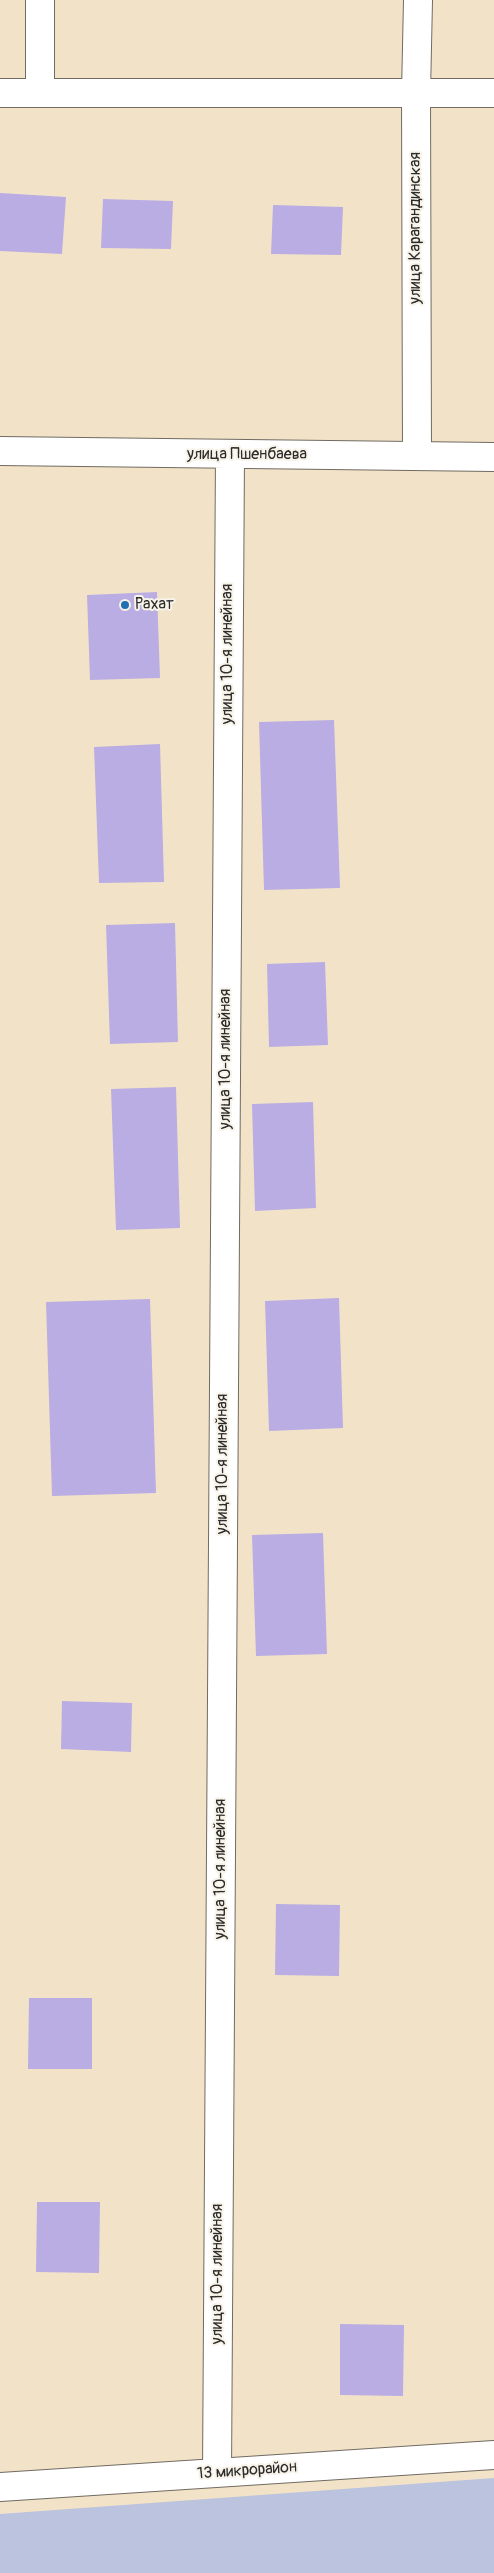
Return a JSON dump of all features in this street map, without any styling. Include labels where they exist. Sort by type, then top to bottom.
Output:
[{"type":"street","points":[[40,0],[40,93]]},
{"type":"street","name":"улица Карагандинская","points":[[417,456],[416,93],[418,0]]},
{"type":"street","points":[[0,93],[494,93]]},
{"type":"street","name":"улица Пшенбаева","points":[[0,451],[494,457]]},
{"type":"street","name":"улица 10-я линейная","points":[[217,2473],[230,455]]},
{"type":"street","name":"13 микрорайон","points":[[0,2487],[494,2455]]},
{"type":"shaded area","points":[[494,2478],[494,2573],[0,2573],[0,2514]]},
{"type":"building","points":[[0,193],[66,197],[62,254],[0,251]]},
{"type":"building","points":[[103,199],[173,201],[171,249],[101,248]]},
{"type":"building","points":[[273,205],[343,207],[341,255],[271,254]]},
{"type":"building","points":[[157,592],[160,678],[90,680],[87,595]]},
{"type":"building","points":[[334,720],[340,888],[264,890],[259,722]]},
{"type":"building","points":[[160,744],[164,882],[99,883],[94,747]]},
{"type":"building","points":[[175,923],[178,1042],[110,1044],[106,925]]},
{"type":"building","points":[[325,962],[328,1045],[269,1047],[267,964]]},
{"type":"building","points":[[176,1087],[180,1228],[116,1230],[111,1089]]},
{"type":"building","points":[[313,1102],[316,1208],[255,1211],[252,1104]]},
{"type":"building","points":[[339,1298],[343,1428],[269,1431],[265,1301]]},
{"type":"building","points":[[150,1299],[156,1493],[52,1496],[46,1302]]},
{"type":"building","points":[[323,1533],[327,1654],[256,1656],[252,1535]]},
{"type":"building","points":[[62,1701],[132,1703],[131,1752],[61,1749]]},
{"type":"building","points":[[276,1904],[340,1905],[339,1976],[275,1975]]},
{"type":"building","points":[[29,1998],[92,1998],[92,2069],[28,2069]]},
{"type":"building","points":[[37,2202],[100,2202],[99,2273],[36,2272]]},
{"type":"building","points":[[340,2324],[404,2325],[403,2396],[340,2395]]},
{"type":"place","name":"Рахат","points":[[125,605]]}]
